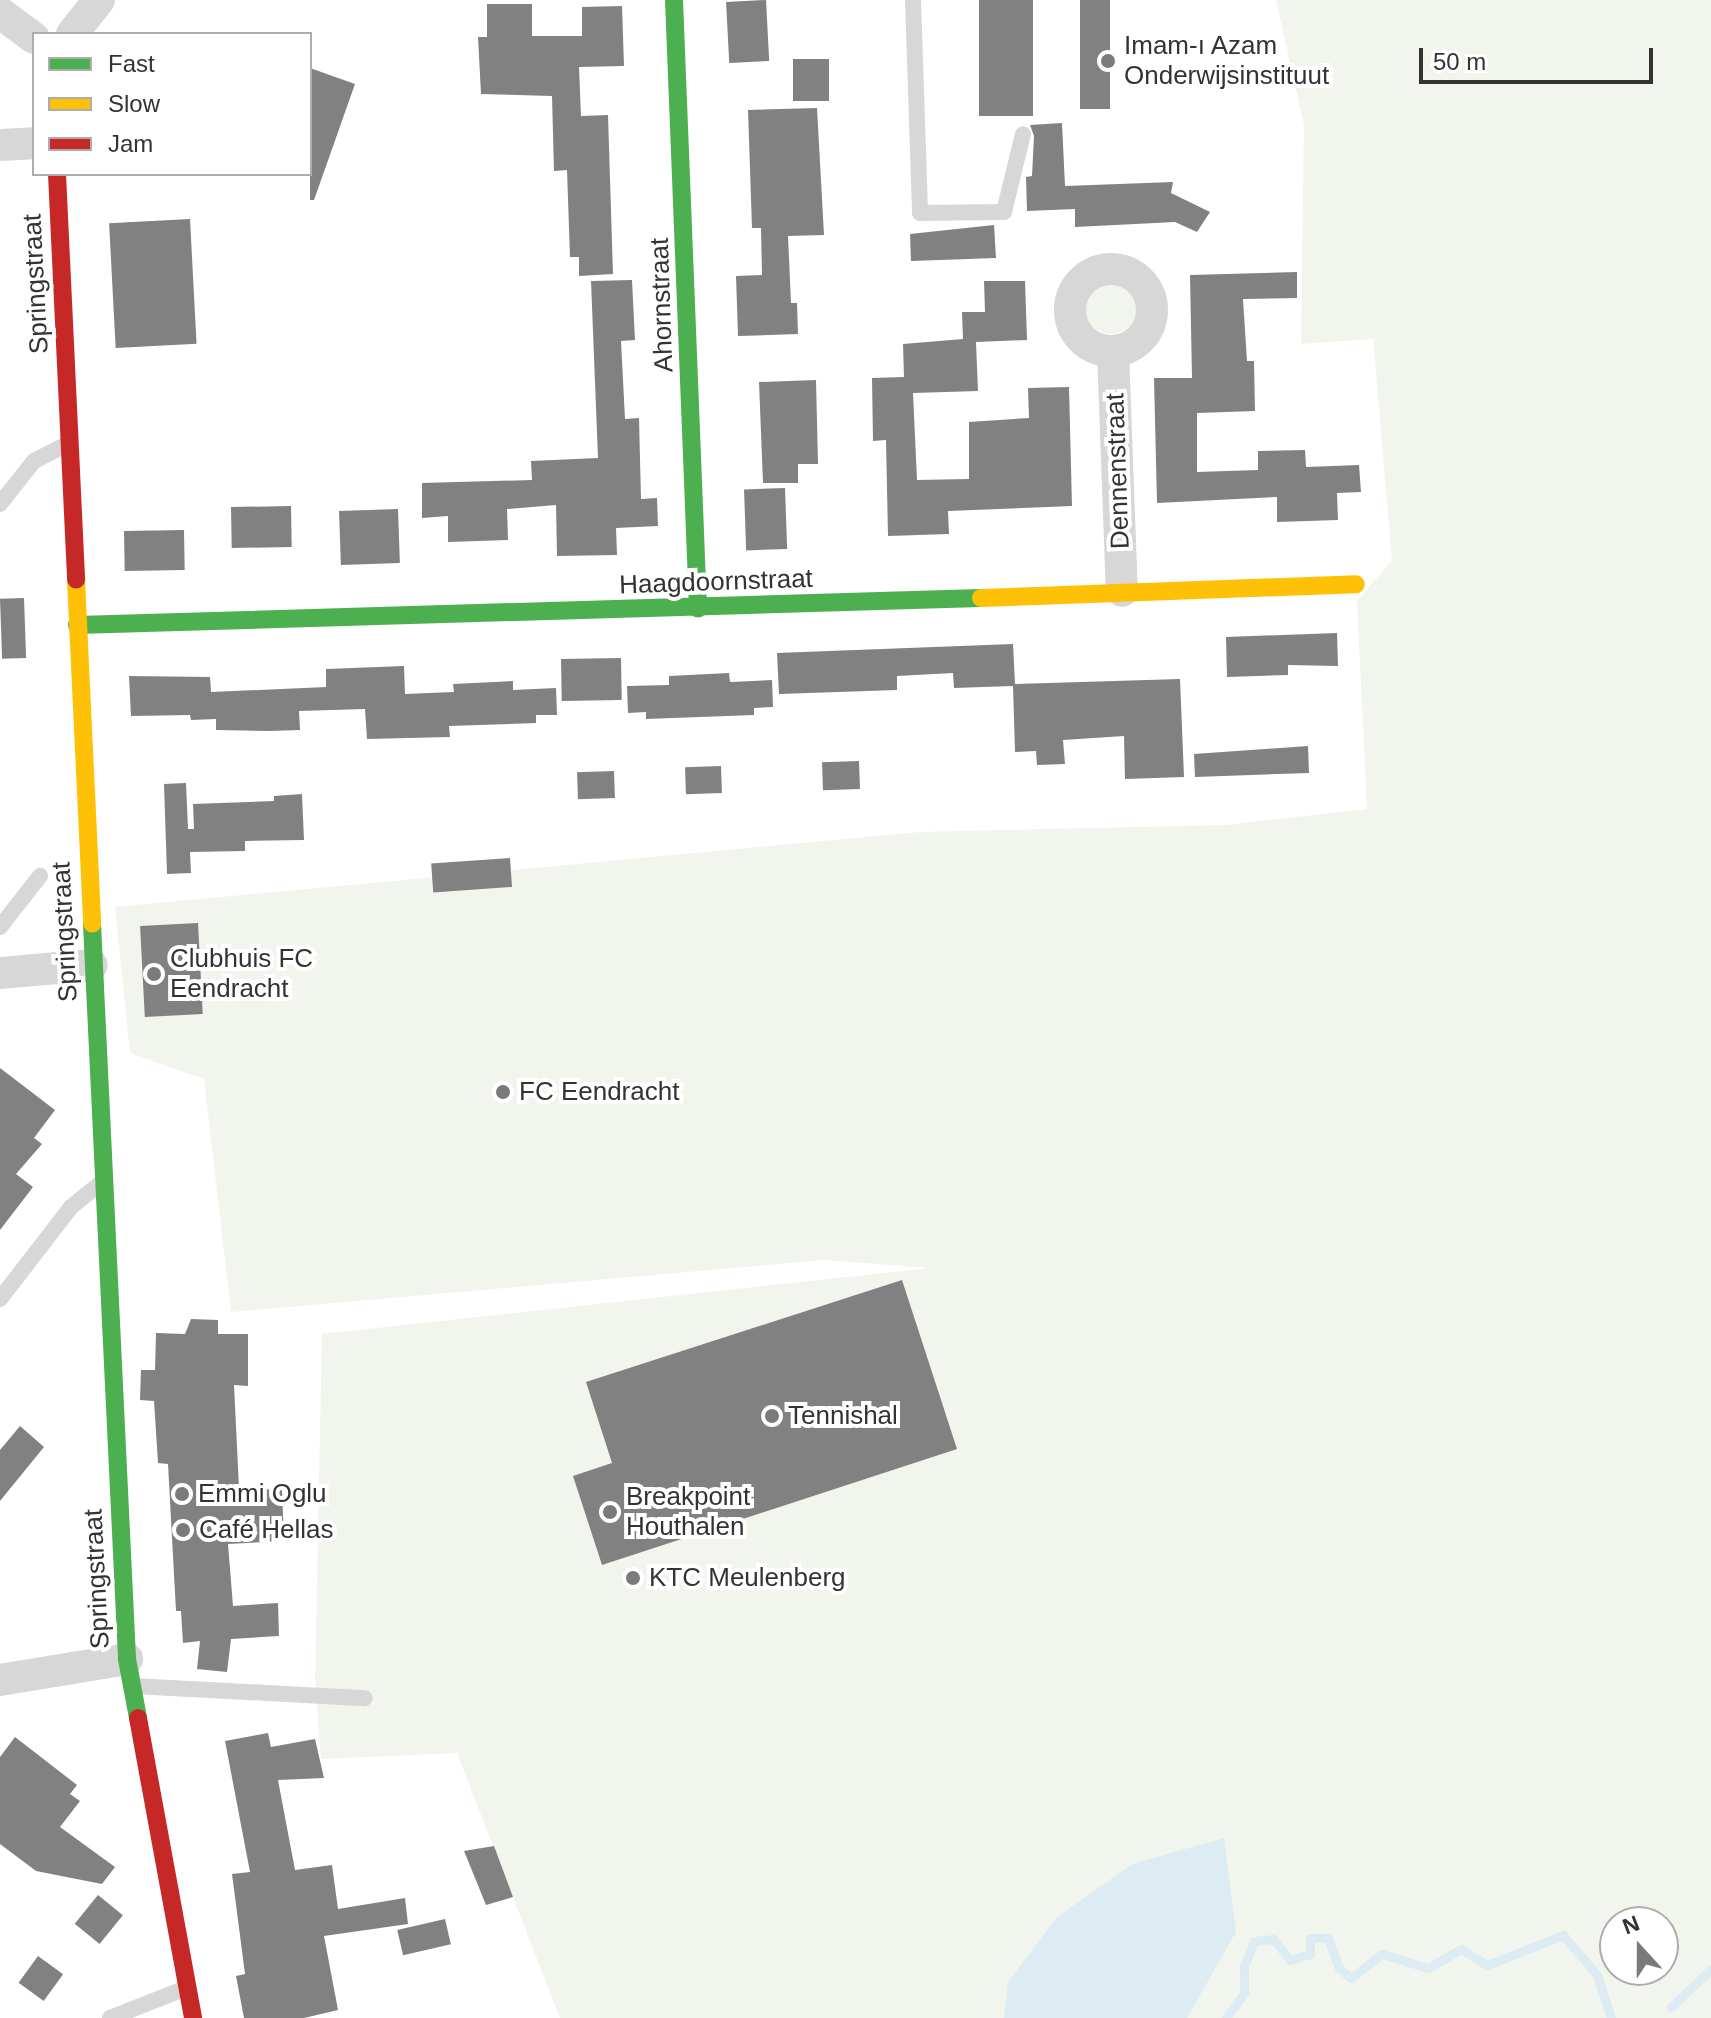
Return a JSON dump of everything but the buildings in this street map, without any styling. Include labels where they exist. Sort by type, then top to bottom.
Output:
[{"type":"street","points":[[74,32],[99,0]]},
{"type":"street","name":"Ahornstraat","points":[[674,0],[698,609]]},
{"type":"street","points":[[0,13],[32,37]]},
{"type":"street","points":[[0,145],[32,143]]},
{"type":"street","name":"Springstraat","points":[[57,176],[92,965],[129,1673],[193,2018]]},
{"type":"street","name":"Dennenstraat","points":[[1113,351],[1122,591]]},
{"type":"street","name":"Haagdoornstraat","points":[[77,625],[698,609],[1356,584]]},
{"type":"street","points":[[0,973],[92,965]]},
{"type":"street","points":[[0,1680],[129,1673]]},
{"type":"lane","points":[[913,0],[920,213],[1004,212],[1023,134]]},
{"type":"lane","points":[[0,504],[34,461],[69,443]]},
{"type":"lane","points":[[0,927],[40,876]]},
{"type":"lane","points":[[0,1299],[71,1207],[103,1180]]},
{"type":"lane","points":[[129,1673],[365,1698]]},
{"type":"lane","points":[[110,2018],[187,1988]]},
{"type":"shaded area","points":[[1276,0],[1711,0],[1711,2018],[560,2018],[457,1753],[321,1759],[315,1678],[322,1334],[930,1268],[824,1260],[231,1312],[204,1079],[130,1053],[115,907],[920,832],[1226,825],[1367,809],[1357,601],[1392,560],[1373,339],[1301,344],[1304,125]]},
{"type":"shaded area","points":[[1111,282],[1129,290],[1137,308],[1129,326],[1111,334],[1093,326],[1085,308],[1093,290]]},
{"type":"shaded area","points":[[1224,1838],[1236,1932],[1187,2018],[1004,2018],[1008,1982],[1056,1918],[1132,1864]]},
{"type":"waterway","points":[[1226,2018],[1244,1993],[1244,1967],[1254,1941],[1273,1939],[1290,1960],[1310,1954],[1310,1938],[1328,1938],[1339,1968],[1351,1978],[1382,1954],[1428,1968],[1461,1949],[1487,1965],[1563,1935],[1597,1975],[1611,2018]]},
{"type":"waterway","points":[[1671,2007],[1711,1969]]},
{"type":"traffic: fast","points":[[674,0],[698,609]]},
{"type":"traffic: fast","points":[[77,625],[981,598]]},
{"type":"traffic: fast","points":[[92,924],[127,1659],[138,1718]]},
{"type":"traffic: slow","points":[[76,580],[92,924]]},
{"type":"traffic: slow","points":[[981,598],[1356,584]]},
{"type":"traffic: jam","points":[[57,176],[76,580]]},
{"type":"traffic: jam","points":[[138,1718],[193,2018]]},
{"type":"place","name":"Imam-ı Azam Onderwijsinstituut","points":[[1108,61]]},
{"type":"place","name":"Clubhuis FC Eendracht","points":[[154,974]]},
{"type":"place","name":"FC Eendracht","points":[[503,1092]]},
{"type":"place","name":"Tennishal","points":[[772,1416]]},
{"type":"place","name":"Emmi Oglu","points":[[182,1494]]},
{"type":"place","name":"Breakpoint Houthalen","points":[[610,1512]]},
{"type":"place","name":"Café Hellas","points":[[183,1530]]},
{"type":"place","name":"KTC Meulenberg","points":[[633,1578]]}]
